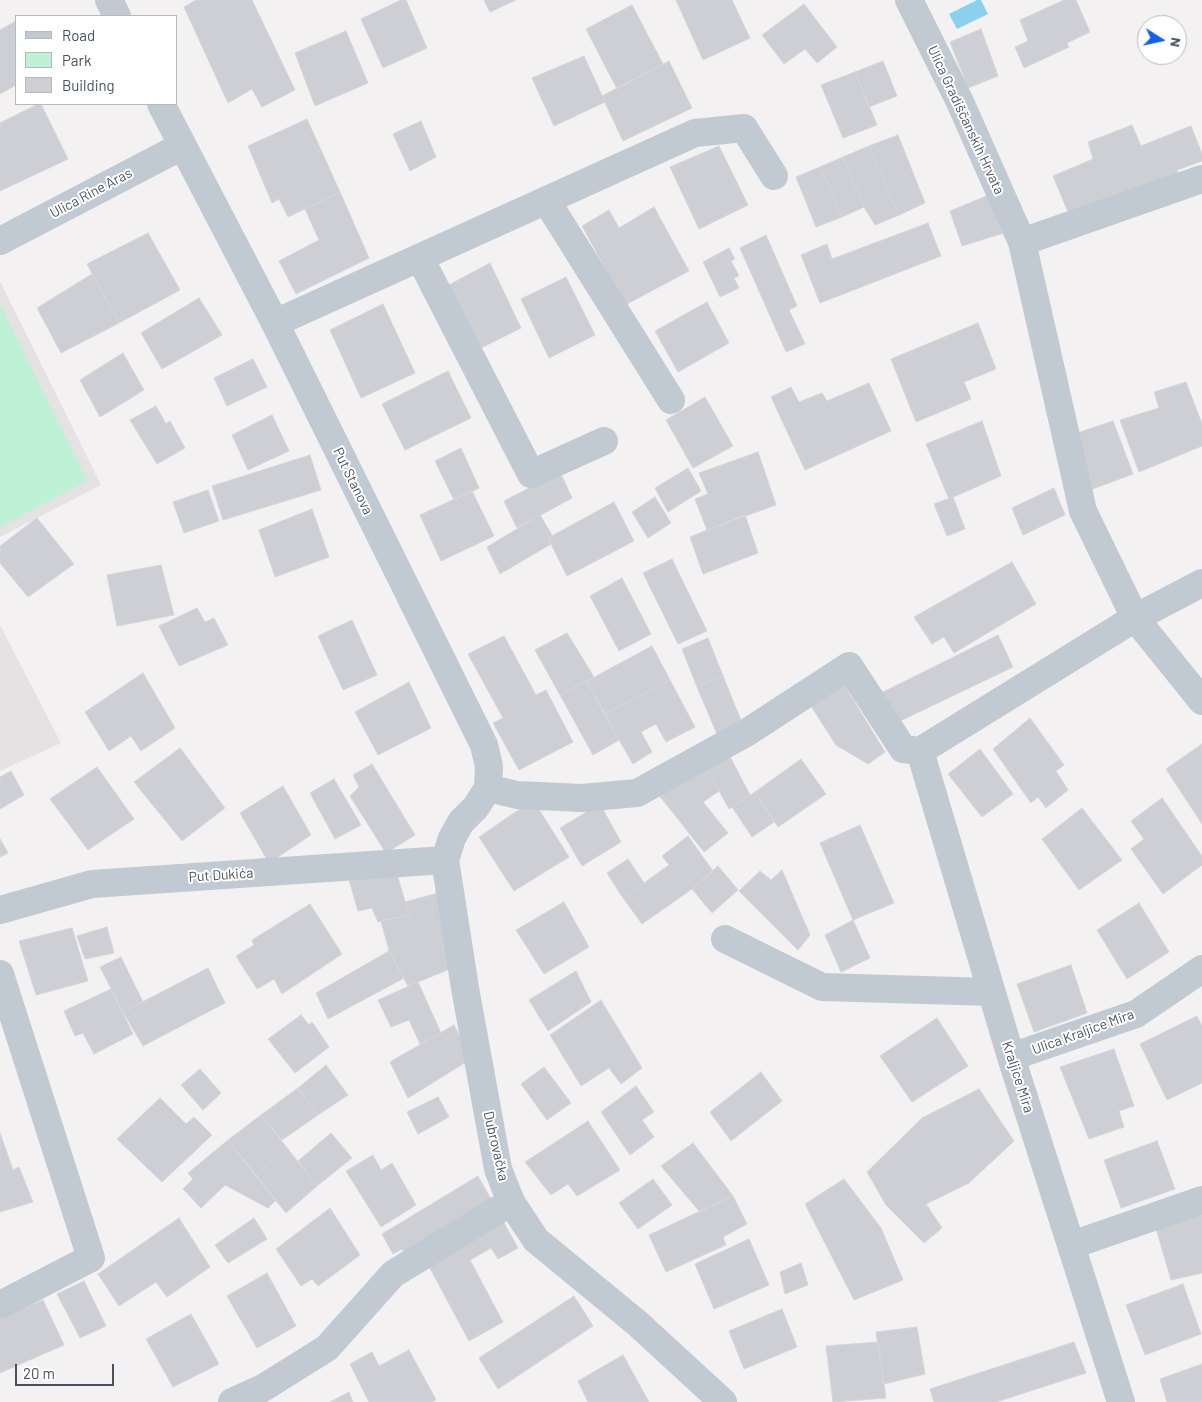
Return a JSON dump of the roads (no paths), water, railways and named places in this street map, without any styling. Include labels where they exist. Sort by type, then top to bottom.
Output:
[{"type":"street","points":[[109,0],[116,15]]},
{"type":"street","name":"Ulica Gradiščanskih Hrvata","points":[[909,0],[960,102],[1022,242],[1083,511],[1135,618],[1202,702]]},
{"type":"street","name":"Put Stanova","points":[[162,105],[275,323],[484,745],[489,766],[488,788]]},
{"type":"street","points":[[275,323],[695,133],[744,128],[774,176]]},
{"type":"street","name":"Ulica Rine Aras","points":[[0,241],[182,146]]},
{"type":"street","points":[[1022,242],[1202,179]]},
{"type":"street","points":[[546,200],[671,400]]},
{"type":"street","points":[[420,258],[531,474],[604,441]]},
{"type":"street","points":[[445,860],[452,838],[461,822],[476,807],[488,788],[517,795],[581,798],[637,793],[746,733],[849,666],[903,749],[920,751],[1135,618],[1202,583]]},
{"type":"street","name":"Kraljice Mira","points":[[920,751],[1011,1057],[1121,1402]]},
{"type":"street","name":"Put Dukića","points":[[0,910],[92,884],[445,860]]},
{"type":"street","name":"Dubrovačka","points":[[445,860],[465,988],[498,1168],[510,1202],[536,1240],[637,1323],[723,1402]]},
{"type":"street","points":[[725,939],[822,987],[991,992]]},
{"type":"street","name":"Ulica Kraljice Mira","points":[[1011,1057],[1136,1014],[1202,969]]},
{"type":"street","points":[[0,974],[91,1258],[0,1304]]},
{"type":"street","points":[[1072,1245],[1202,1200]]},
{"type":"street","points":[[232,1402],[263,1388],[327,1348],[393,1274],[510,1202]]},
{"type":"water","points":[[977,0],[981,0],[988,14],[957,29],[949,14]]}]
